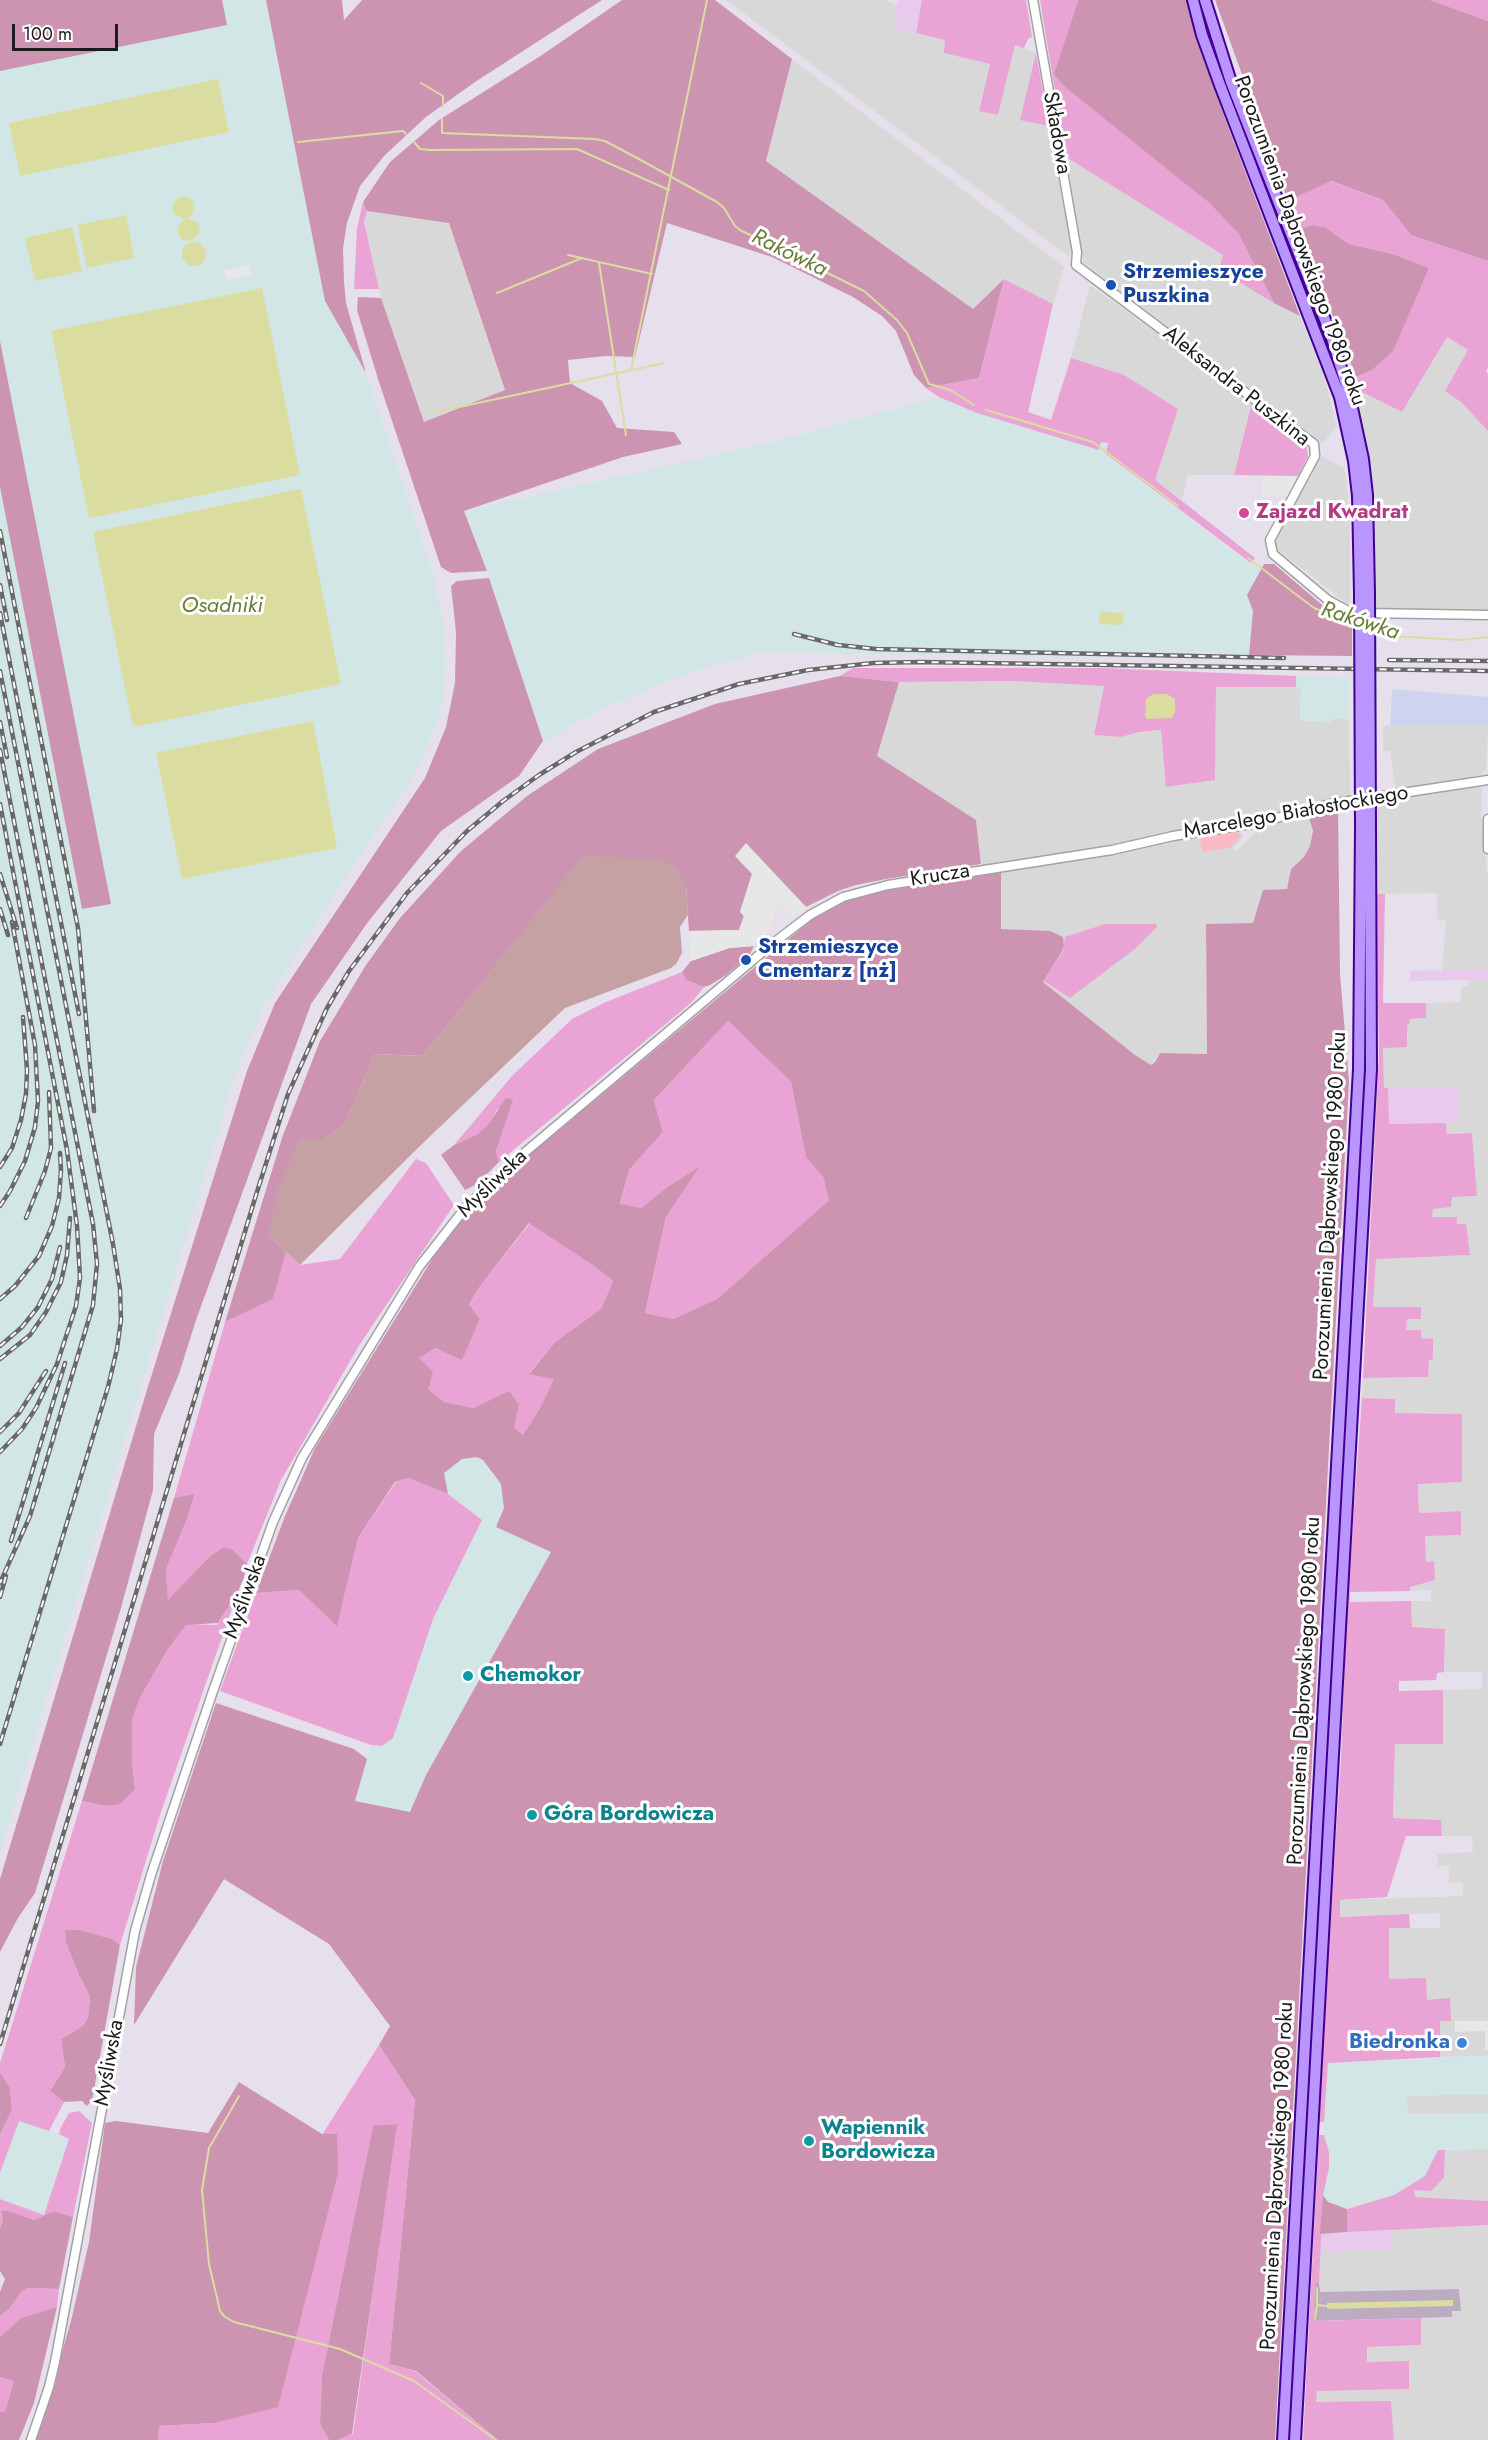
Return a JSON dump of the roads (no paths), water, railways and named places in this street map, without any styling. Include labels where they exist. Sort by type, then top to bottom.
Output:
[{"type":"main road","name":"Porozumienia Dąbrowskiego 1980 roku","points":[[1193,0],[1202,35],[1220,85],[1328,360],[1340,397],[1352,452],[1365,593]]},
{"type":"main road","name":"Porozumienia Dąbrowskiego 1980 roku","points":[[1205,0],[1231,82],[1330,335],[1349,394],[1368,495],[1365,593],[1365,826],[1359,1069],[1283,2440]]},
{"type":"main road","name":"Porozumienia Dąbrowskiego 1980 roku","points":[[1295,2440],[1371,1069],[1365,826]]},
{"type":"street","name":"Składowa","points":[[1033,0],[1077,252],[1076,265]]},
{"type":"street","name":"Aleksandra Puszkina","points":[[1076,265],[1313,442],[1315,456],[1270,540],[1272,554],[1328,600],[1348,611],[1488,615]]},
{"type":"street","name":"Marcelego Białostockiego","points":[[1106,851],[1173,836],[1262,822],[1330,804],[1488,780]]},
{"type":"street","points":[[1488,819],[1488,849]]},
{"type":"street","name":"Krucza","points":[[786,933],[826,906],[861,891],[911,881],[1106,851]]},
{"type":"street","name":"Myśliwska","points":[[31,2440],[49,2388],[55,2362],[127,1971],[144,1899],[212,1694],[273,1522],[302,1458],[419,1267],[466,1207],[511,1164],[786,933]]},
{"type":"water","points":[[218,79],[229,132],[20,176],[9,123]]},
{"type":"water","points":[[181,197],[189,197],[194,203],[193,213],[187,219],[197,222],[200,228],[199,235],[190,241],[183,240],[178,235],[178,227],[185,219],[175,215],[172,208],[175,201]]},
{"type":"water","points":[[126,215],[134,258],[87,268],[78,225]]},
{"type":"water","points":[[72,227],[82,271],[35,281],[25,238]]},
{"type":"water","points":[[194,242],[202,246],[206,254],[202,262],[194,266],[186,262],[182,254],[186,246]]},
{"type":"water","points":[[262,288],[300,475],[89,518],[51,331]]},
{"type":"water","name":"Osadniki","points":[[301,489],[341,684],[133,727],[93,532]]},
{"type":"water","points":[[1100,612],[1123,613],[1123,625],[1099,624]]},
{"type":"water","points":[[1153,694],[1167,694],[1175,699],[1175,712],[1172,718],[1147,719],[1145,716],[1146,699]]},
{"type":"water","points":[[313,721],[337,848],[182,879],[156,753]]},
{"type":"water","points":[[1453,2300],[1453,2306],[1327,2309],[1327,2303]]},
{"type":"waterway","points":[[631,370],[707,0]]},
{"type":"waterway","name":"Rakówka","points":[[421,83],[443,96],[443,106]]},
{"type":"waterway","name":"Rakówka","points":[[442,119],[442,133],[595,139],[605,141],[637,158],[717,202],[740,230],[864,291],[897,320],[907,333],[929,384],[950,390],[974,405]]},
{"type":"waterway","name":"Rakówka","points":[[298,142],[403,131],[406,134]]},
{"type":"waterway","name":"Rakówka","points":[[414,142],[420,149],[430,150],[577,149],[669,190]]},
{"type":"waterway","points":[[568,255],[652,274]]},
{"type":"waterway","points":[[497,293],[582,258]]},
{"type":"waterway","points":[[599,263],[626,435]]},
{"type":"waterway","points":[[436,412],[664,363]]},
{"type":"waterway","name":"Rakówka","points":[[986,410],[1093,442],[1178,506]]},
{"type":"waterway","name":"Rakówka","points":[[1248,558],[1314,608],[1357,625]]},
{"type":"waterway","name":"Rakówka","points":[[1374,631],[1391,636],[1462,640],[1488,637]]},
{"type":"waterway","points":[[239,2096],[209,2148],[202,2190],[209,2264],[220,2311],[234,2322],[340,2349],[414,2381],[496,2440]]},
{"type":"waterway","points":[[1317,2288],[1317,2305]]},
{"type":"waterway","points":[[1315,2319],[1317,2305],[1327,2306]]},
{"type":"railway","points":[[0,531],[78,928],[94,1111]]},
{"type":"railway","points":[[0,585],[7,620]]},
{"type":"railway","points":[[0,613],[79,1014]]},
{"type":"railway","points":[[794,634],[838,645],[876,649],[1284,658]]},
{"type":"railway","points":[[1389,660],[1488,661]]},
{"type":"railway","points":[[0,2044],[288,1094],[327,1008],[349,971],[407,893],[467,831],[539,775],[576,752],[654,712],[739,684],[808,670],[874,663],[920,662],[1488,671]]},
{"type":"railway","points":[[0,671],[113,1244],[120,1289],[121,1320],[108,1387],[0,1744]]},
{"type":"railway","points":[[0,722],[7,757]]},
{"type":"railway","points":[[0,750],[93,1224],[97,1264],[93,1305],[30,1516],[0,1583]]},
{"type":"railway","points":[[0,804],[67,1150],[77,1226],[80,1278],[76,1306],[57,1364],[36,1408],[22,1429],[0,1452]]},
{"type":"railway","points":[[0,874],[17,928]]},
{"type":"railway","points":[[0,909],[8,935]]},
{"type":"railway","points":[[0,1206],[25,1161],[35,1127],[38,1101],[35,1045],[12,922]]},
{"type":"railway","points":[[0,1167],[12,1148],[26,1094],[27,1070],[23,1017]]},
{"type":"railway","points":[[26,1218],[45,1171],[51,1148],[49,1092]]},
{"type":"railway","points":[[0,1299],[15,1286],[39,1256],[52,1226],[59,1198],[60,1153]]},
{"type":"railway","points":[[0,1359],[30,1335],[46,1312],[61,1282],[67,1255],[70,1218]]},
{"type":"railway","points":[[0,1346],[22,1327],[38,1307],[52,1279],[60,1247]]},
{"type":"railway","points":[[11,1541],[65,1363]]},
{"type":"railway","points":[[0,1432],[19,1413],[46,1371]]},
{"type":"railway","points":[[0,1597],[6,1576]]},
{"type":"place","name":"Strzemieszyce Puszkina","points":[[1111,285]]},
{"type":"place","name":"Zajazd Kwadrat","points":[[1244,513]]},
{"type":"place","name":"Strzemieszyce Cmentarz [nż]","points":[[746,960]]},
{"type":"place","name":"Chemokor","points":[[468,1676]]},
{"type":"place","name":"Góra Bordowicza","points":[[532,1815]]},
{"type":"place","name":"Biedronka","points":[[1462,2043]]},
{"type":"place","name":"Wapiennik Bordowicza","points":[[809,2141]]}]
